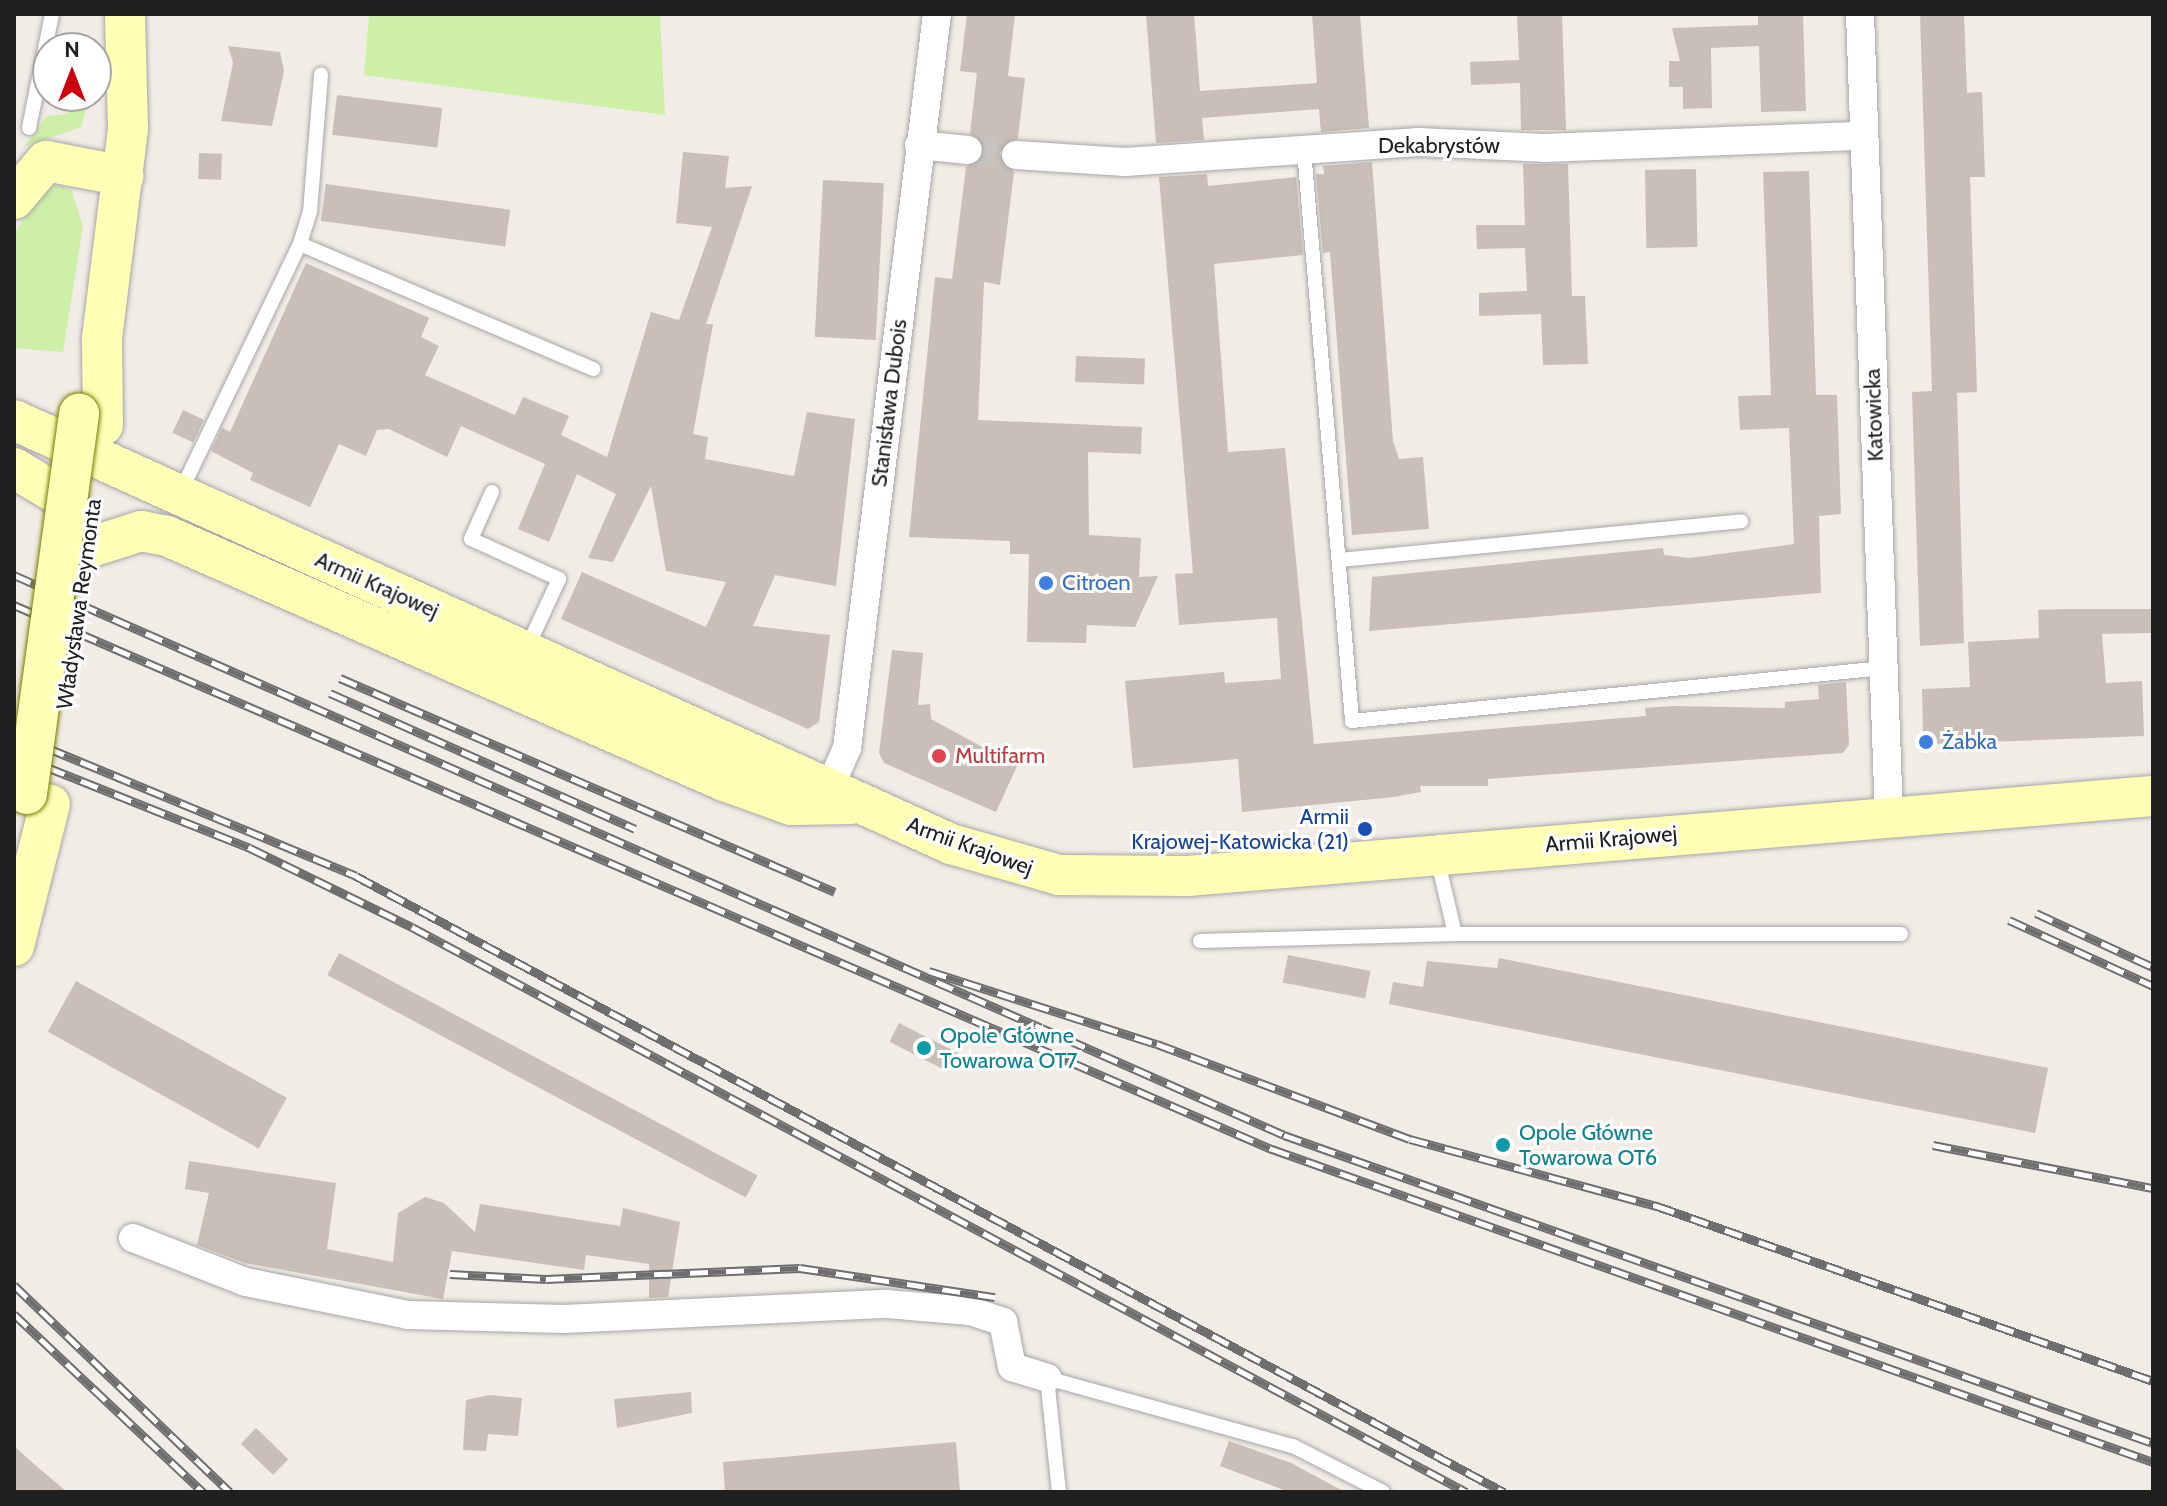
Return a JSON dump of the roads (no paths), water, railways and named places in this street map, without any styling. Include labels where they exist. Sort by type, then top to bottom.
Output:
[{"type":"street","name":"Władysława Reymonta","points":[[38,799],[67,500],[52,426],[102,338],[124,176],[125,14]]},
{"type":"street","name":"Stanisława Dubois","points":[[846,796],[847,748],[937,14]]},
{"type":"street","name":"Katowicka","points":[[1860,14],[1889,816]]},
{"type":"street","name":"Dekabrystów","points":[[1016,155],[1125,162],[1304,150],[1863,136]]},
{"type":"street","points":[[919,145],[968,150]]},
{"type":"street","points":[[14,199],[46,161],[124,176]]},
{"type":"street","name":"Władysława Reymonta","points":[[14,946],[38,799],[88,548],[52,426]]},
{"type":"street","name":"Armii Krajowej","points":[[52,426],[179,495],[951,844],[1059,875],[1188,876],[2153,796]]},
{"type":"street","points":[[14,468],[67,500]]},
{"type":"street","points":[[88,548],[141,531],[167,536],[724,781],[791,805],[846,796]]},
{"type":"street","points":[[133,1238],[246,1282],[408,1315],[564,1319],[887,1304],[970,1311],[1003,1322],[1012,1367],[1047,1378]]},
{"type":"lane","points":[[29,128],[52,14]]},
{"type":"lane","points":[[179,495],[300,244],[310,212],[321,74]]},
{"type":"lane","points":[[1304,150],[1352,721],[1884,668]]},
{"type":"lane","points":[[300,244],[593,369]]},
{"type":"lane","points":[[492,492],[471,539],[559,579],[525,652]]},
{"type":"lane","points":[[1339,560],[1741,521]]},
{"type":"lane","points":[[1437,853],[1455,934]]},
{"type":"lane","points":[[1200,941],[1455,934],[1901,934]]},
{"type":"lane","points":[[1059,1492],[1047,1378],[1293,1446],[1383,1492]]},
{"type":"tunnel","points":[[968,150],[1016,155]]},
{"type":"railway","points":[[14,575],[1284,1135],[2153,1443]]},
{"type":"railway","points":[[14,605],[1272,1149],[2153,1462]]},
{"type":"railway","points":[[340,678],[835,892]]},
{"type":"railway","points":[[330,693],[635,829]]},
{"type":"railway","points":[[14,734],[356,876],[1504,1492]]},
{"type":"railway","points":[[14,754],[250,848],[412,927],[1466,1492]]},
{"type":"railway","points":[[2036,913],[2153,967]]},
{"type":"railway","points":[[2009,920],[2153,986]]},
{"type":"railway","points":[[929,971],[1157,1044],[1410,1139],[1657,1206],[2153,1381]]},
{"type":"railway","points":[[1933,1145],[2153,1188]]},
{"type":"railway","points":[[450,1274],[546,1279],[800,1268],[995,1297]]},
{"type":"railway","points":[[14,1285],[230,1492]]},
{"type":"railway","points":[[14,1314],[203,1492]]},
{"type":"place","name":"Citroen","points":[[1046,583]]},
{"type":"place","name":"Żabka","points":[[1926,742]]},
{"type":"place","name":"Multifarm","points":[[939,756]]},
{"type":"place","name":"Armii Krajowej-Katowicka (21)","points":[[1365,829]]},
{"type":"place","name":"Opole Główne Towarowa OT7","points":[[924,1048]]},
{"type":"place","name":"Opole Główne Towarowa OT6","points":[[1503,1145]]}]
